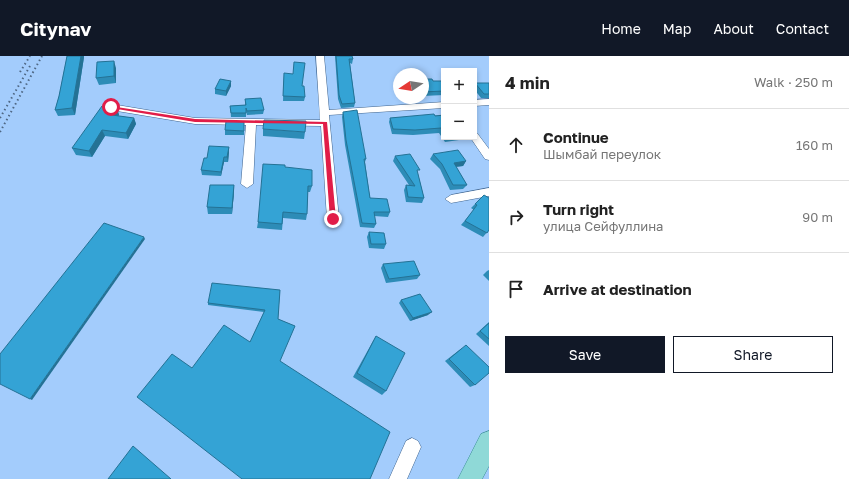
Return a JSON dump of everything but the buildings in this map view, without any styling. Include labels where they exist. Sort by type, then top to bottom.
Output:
[{"type":"main road","points":[[470,479],[489,442]]},
{"type":"street","points":[[320,56],[333,219]]},
{"type":"street","points":[[477,103],[489,102]]},
{"type":"street","points":[[111,107],[195,121],[251,121],[325,118],[441,105]]},
{"type":"street","points":[[247,184],[251,121]]},
{"type":"street","points":[[477,139],[489,157]]},
{"type":"street","points":[[451,199],[489,192]]},
{"type":"street","points":[[398,479],[412,447]]},
{"type":"railway","points":[[20,72],[30,56]]},
{"type":"railway","points":[[0,132],[42,56]]},
{"type":"railway","points":[[0,118],[30,66]]},
{"type":"route","points":[[111,107],[195,121],[325,123],[333,219]]}]
